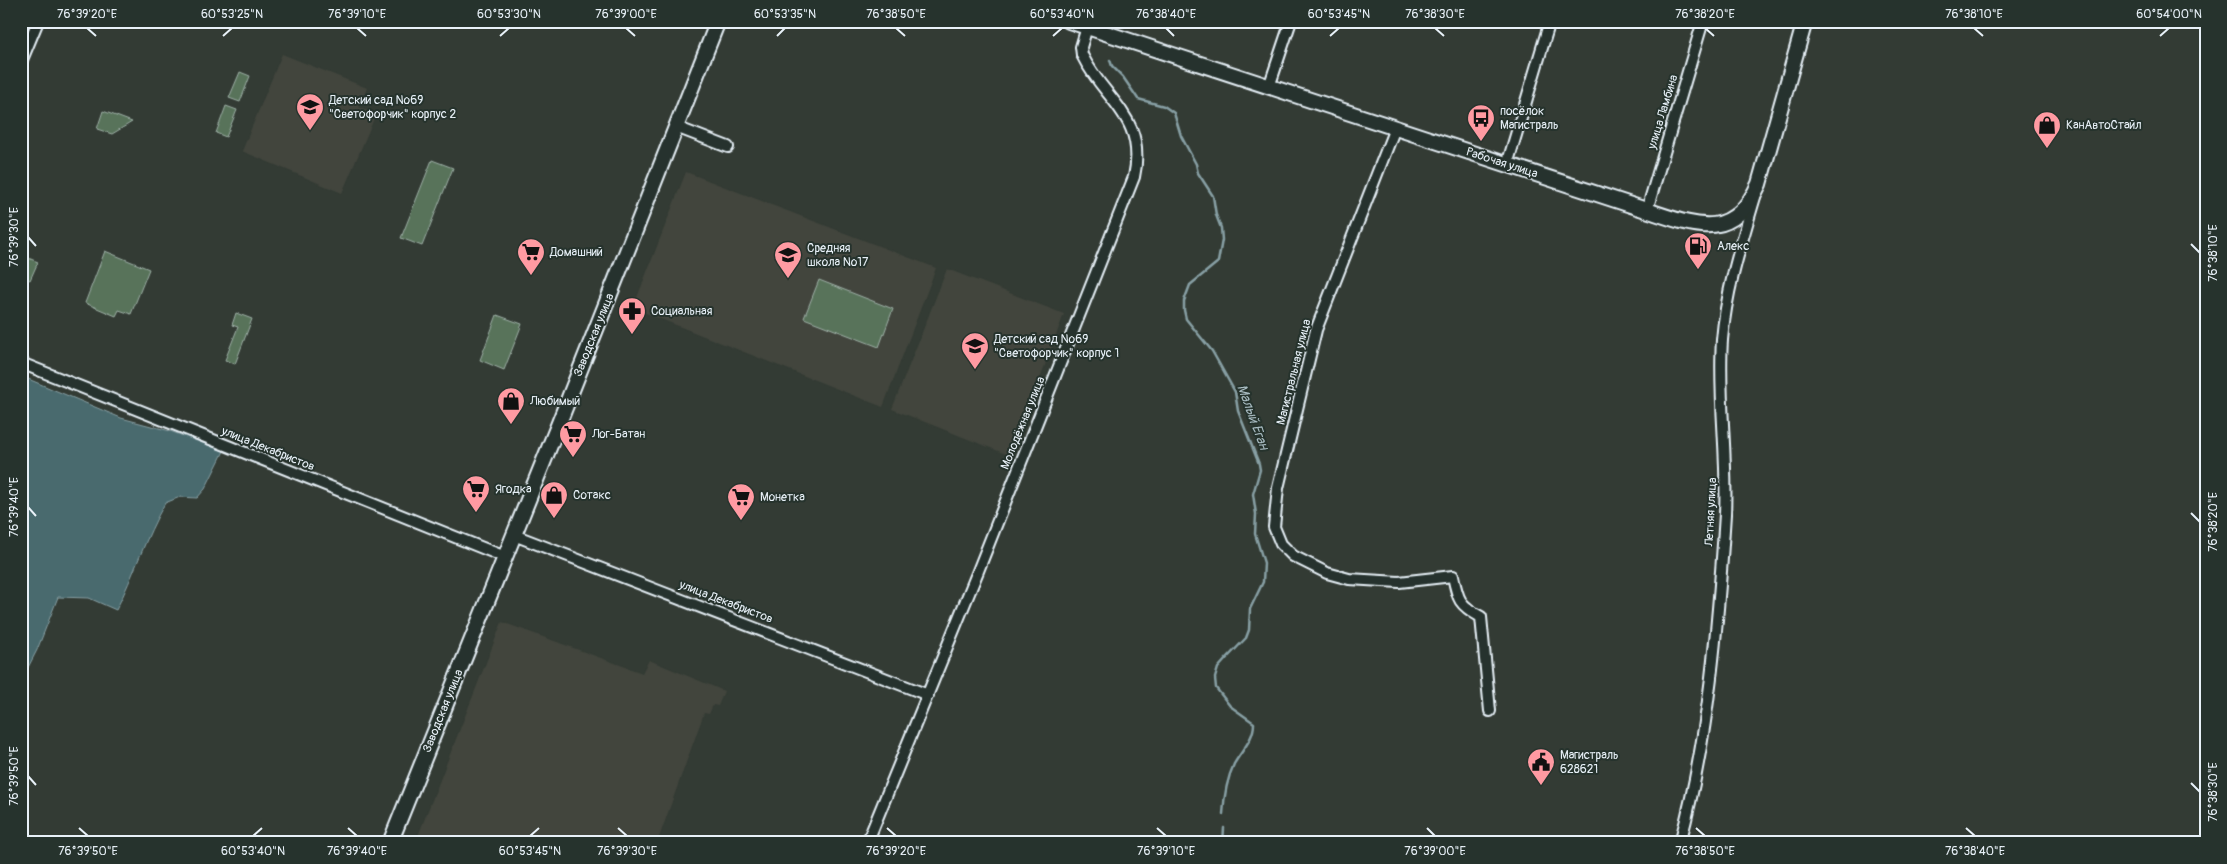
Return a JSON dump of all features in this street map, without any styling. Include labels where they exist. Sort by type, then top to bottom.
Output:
[{"type":"street","points":[[21,62],[38,21]]},
{"type":"street","name":"Заводская улица","points":[[390,843],[718,21]]},
{"type":"street","name":"Рабочая улица","points":[[1069,21],[1269,88],[1699,225],[1730,221],[1743,211],[1759,184],[1805,21]]},
{"type":"street","points":[[1269,88],[1291,21]]},
{"type":"street","points":[[1507,165],[1550,21]]},
{"type":"street","name":"улица Ламбина","points":[[1647,210],[1703,21]]},
{"type":"street","name":"Молодёжная улица","points":[[867,843],[928,695],[1134,177],[1138,156],[1135,136],[1127,120],[1082,55],[1082,42],[1087,27]]},
{"type":"street","points":[[676,127],[728,147]]},
{"type":"street","name":"Магистральная улица","points":[[1395,128],[1316,330],[1278,488],[1274,527],[1280,544],[1293,556],[1327,573],[1348,579],[1399,582],[1453,576],[1457,596],[1461,604],[1481,617],[1490,711]]},
{"type":"street","name":"Летняя улица","points":[[1680,843],[1698,770],[1703,734],[1725,513],[1722,341],[1726,308],[1739,252],[1759,184]]},
{"type":"street","name":"улица Декабристов","points":[[21,363],[505,557]]},
{"type":"street","name":"улица Декабристов","points":[[514,535],[928,695]]},
{"type":"shaded area","name":"Детский сад №69 \"Светофорчик\" корпус 2","points":[[282,54],[367,88],[359,107],[376,114],[342,193],[242,151]]},
{"type":"shaded area","name":"Средняя школа №17","points":[[686,172],[936,268],[883,407],[633,308]]},
{"type":"shaded area","name":"Детский сад №69 \"Светофорчик\" корпус 1","points":[[947,269],[1064,314],[1011,456],[892,409]]},
{"type":"shaded area","points":[[502,622],[642,673],[649,660],[724,691],[718,706],[713,705],[709,714],[704,713],[657,843],[436,843],[418,836]]},
{"type":"green space","points":[[240,72],[250,76],[240,102],[229,98]]},
{"type":"green space","points":[[226,106],[237,110],[226,137],[216,133]]},
{"type":"green space","points":[[103,111],[132,122],[112,134],[97,129]]},
{"type":"green space","points":[[432,160],[453,168],[422,246],[401,238]]},
{"type":"green space","points":[[105,251],[149,269],[131,314],[119,310],[116,316],[85,303]]},
{"type":"green space","points":[[21,255],[38,262],[30,280],[21,277]]},
{"type":"green space","points":[[819,280],[893,309],[879,347],[804,318]]},
{"type":"green space","points":[[236,313],[252,319],[235,364],[225,360],[238,327],[232,325]]},
{"type":"green space","points":[[497,315],[522,324],[504,370],[480,360]]},
{"type":"water","points":[[21,376],[121,418],[170,431],[224,451],[205,489],[197,498],[180,497],[165,503],[116,610],[89,598],[58,597],[37,650],[21,681]]},
{"type":"waterway","name":"Малый Еган","points":[[1110,60],[1112,66],[1123,77],[1138,99],[1164,106],[1174,113],[1181,136],[1196,164],[1198,173],[1213,196],[1222,240],[1218,262],[1190,285],[1184,301],[1184,310],[1186,319],[1212,351],[1235,392],[1238,411],[1260,470],[1253,494],[1256,514],[1255,534],[1264,563],[1263,582],[1250,609],[1249,630],[1246,638],[1218,668],[1215,678],[1216,688],[1230,706],[1254,723],[1250,739],[1234,764],[1229,776],[1223,814]]},
{"type":"waterway","name":"Малый Еган","points":[[1223,843],[1224,828]]},
{"type":"place","name":"Детский сад №69 \"Светофорчик\" корпус 2","points":[[310,131]]},
{"type":"place","name":"посёлок Магистраль","points":[[1481,142]]},
{"type":"place","name":"КанАвтоСтайл","points":[[2047,149]]},
{"type":"place","name":"Алекс","points":[[1698,270]]},
{"type":"place","name":"Домашний","points":[[531,276]]},
{"type":"place","name":"Средняя школа №17","points":[[788,279]]},
{"type":"place","name":"Социальная","points":[[632,335]]},
{"type":"place","name":"Детский сад №69 \"Светофорчик\" корпус 1","points":[[975,370]]},
{"type":"place","name":"Любимый","points":[[511,425]]},
{"type":"place","name":"Лог-Батан","points":[[573,458]]},
{"type":"place","name":"Ягодка","points":[[476,513]]},
{"type":"place","name":"Сотакс","points":[[554,519]]},
{"type":"place","name":"Монетка","points":[[741,521]]},
{"type":"place","name":"Магистраль 628621","points":[[1541,786]]}]
